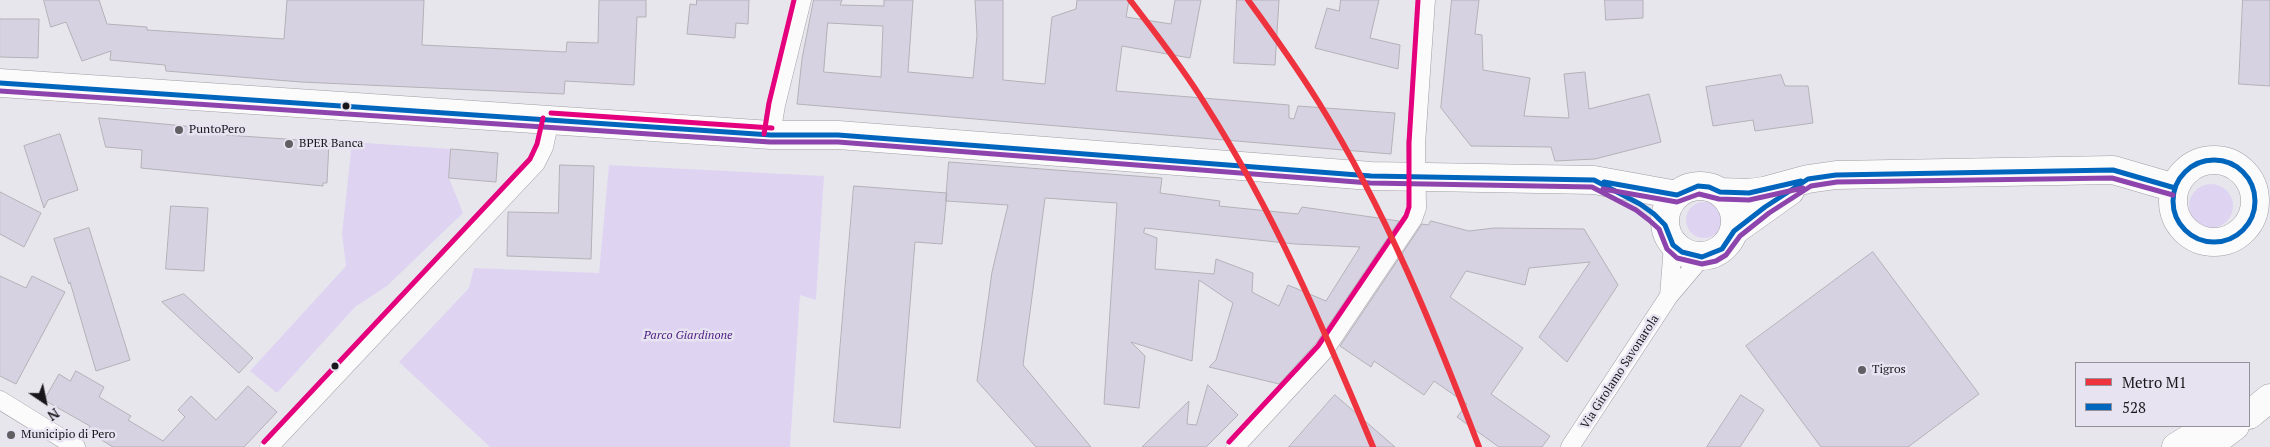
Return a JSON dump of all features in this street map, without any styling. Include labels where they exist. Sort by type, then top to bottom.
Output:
[{"type":"main road","points":[[1,86],[550,120],[771,136],[838,135],[1371,176],[1594,180],[1677,195]]},
{"type":"main road","points":[[2224,160],[2245,172],[2252,183],[2263,192],[2255,207],[2252,219],[2245,229],[2229,239],[2210,242],[2198,239],[2188,233],[2180,224],[2174,212],[2175,188],[2189,168],[2200,162],[2224,160]]},
{"type":"main road","points":[[1720,192],[1749,193],[1764,191],[1808,179],[1836,175],[2114,170],[2175,188]]},
{"type":"main road","points":[[1594,180],[1640,204],[1682,252],[1702,257],[1722,249],[1734,231],[1765,207],[1808,179]]},
{"type":"main road","points":[[1669,235],[1665,214],[1670,204],[1677,195],[1687,189],[1698,186],[1710,187],[1720,192],[1728,200],[1734,210],[1734,231]]},
{"type":"main road","points":[[2250,401],[2270,389]]},
{"type":"main road","points":[[2250,414],[2270,398]]},
{"type":"main road","points":[[2176,447],[2208,427]]},
{"type":"main road","points":[[2207,447],[2233,427]]},
{"type":"street","points":[[771,136],[776,105],[802,0]]},
{"type":"street","points":[[1235,447],[1312,366],[1413,219],[1417,208],[1416,144],[1426,0]]},
{"type":"street","points":[[269,447],[536,163],[544,147],[550,120]]},
{"type":"street","name":"Via Girolamo Savonarola","points":[[1669,235],[1669,296]]},
{"type":"street","name":"Via Girolamo Savonarola","points":[[1570,447],[1669,296],[1702,257]]},
{"type":"street","points":[[0,400],[76,447]]},
{"type":"green space","points":[[352,142],[451,149],[449,178],[463,213],[387,286],[355,307],[277,393],[250,371],[346,266],[342,234]]},
{"type":"green space","name":"Parco Giardinone","points":[[609,165],[824,176],[816,300],[800,295],[790,447],[490,447],[399,362],[469,288],[474,268],[599,273]]},
{"type":"green space","points":[[2207,184],[2215,184],[2227,190],[2233,206],[2227,222],[2215,228],[2207,228],[2195,222],[2189,210],[2189,202],[2195,190]]},
{"type":"green space","points":[[1704,202],[1716,208],[1722,220],[1716,232],[1704,238],[1692,232],[1686,220],[1692,208]]},
{"type":"building","points":[[44,0],[99,0],[107,24],[147,27],[147,30],[284,39],[287,0],[424,0],[422,45],[566,52],[567,42],[598,43],[599,0],[646,0],[646,17],[637,17],[634,85],[565,81],[564,94],[301,82],[166,71],[165,65],[110,60],[111,51],[82,61],[66,22],[51,27]]},
{"type":"building","points":[[697,0],[749,0],[748,24],[736,23],[735,38],[687,34],[690,4],[696,5]]},
{"type":"building","points":[[814,0],[842,0],[840,5],[884,6],[884,0],[913,0],[908,72],[973,78],[977,35],[975,0],[1003,0],[1003,80],[1045,84],[1052,17],[1076,9],[1077,0],[1129,0],[1126,17],[1171,24],[1175,0],[1201,0],[1190,58],[1122,46],[1116,91],[1289,105],[1289,118],[1294,119],[1298,106],[1395,113],[1391,154],[797,104],[802,59]],"holes":[[[828,23],[883,26],[881,77],[824,72]]]},
{"type":"building","points":[[1237,0],[1279,0],[1275,65],[1234,63]]},
{"type":"building","points":[[1341,0],[1379,0],[1370,38],[1400,45],[1398,69],[1315,48],[1327,8],[1339,11]]},
{"type":"building","points":[[1452,0],[1479,0],[1475,34],[1482,35],[1483,70],[1530,78],[1524,116],[1569,118],[1564,74],[1585,72],[1589,109],[1649,94],[1661,142],[1595,159],[1555,161],[1551,147],[1471,146],[1441,108]]},
{"type":"building","points":[[1605,0],[1643,0],[1643,18],[1606,20]]},
{"type":"building","points":[[2243,0],[2270,0],[2270,86],[2239,84]]},
{"type":"building","points":[[0,19],[39,19],[38,58],[0,57]]},
{"type":"building","points":[[1781,75],[1785,86],[1808,86],[1813,123],[1755,131],[1753,120],[1713,126],[1706,87]]},
{"type":"building","points":[[99,118],[227,130],[226,135],[329,142],[327,183],[323,183],[323,186],[141,168],[142,150],[106,147]]},
{"type":"building","points":[[60,134],[78,190],[48,200],[44,208],[24,146]]},
{"type":"building","points":[[451,149],[498,153],[496,182],[449,178]]},
{"type":"building","points":[[949,162],[1162,178],[1160,193],[1220,201],[1219,206],[1298,214],[1302,207],[1399,221],[1317,342],[1279,384],[1209,367],[1216,360],[1233,303],[1199,280],[1192,361],[1131,342],[1145,356],[1139,408],[1104,404],[1117,203],[1045,198],[1023,365],[1091,447],[1036,447],[977,381],[992,272],[1008,205],[946,201]],"holes":[[[1145,228],[1295,244],[1360,247],[1326,301],[1288,285],[1279,306],[1252,292],[1253,273],[1216,259],[1214,274],[1155,269],[1157,238],[1144,233]]]},
{"type":"building","points":[[560,165],[594,166],[591,259],[507,256],[508,212],[558,213]]},
{"type":"building","points":[[854,186],[947,193],[942,244],[915,242],[900,428],[834,422]]},
{"type":"building","points":[[0,192],[41,213],[24,247],[0,234]]},
{"type":"building","points":[[171,206],[208,208],[204,271],[166,269]]},
{"type":"building","points":[[1431,221],[1469,231],[1494,228],[1584,229],[1618,285],[1567,362],[1539,337],[1590,262],[1529,268],[1525,285],[1466,271],[1450,297],[1523,348],[1491,394],[1550,436],[1542,447],[1499,447],[1457,417],[1467,404],[1434,381],[1424,395],[1374,361],[1371,367],[1340,346],[1422,224],[1428,225]]},
{"type":"building","points":[[89,228],[130,360],[96,371],[70,282],[69,284],[54,239]]},
{"type":"building","name":"Tigros","points":[[1873,252],[1979,394],[1908,447],[1821,447],[1746,346]]},
{"type":"building","points":[[0,276],[26,288],[32,276],[65,292],[16,384],[0,376]]},
{"type":"building","points":[[184,294],[253,358],[239,373],[162,302]]},
{"type":"building","points":[[76,371],[104,387],[99,397],[131,416],[128,420],[163,441],[185,417],[178,410],[191,396],[216,420],[248,386],[277,412],[244,447],[113,447],[87,431],[90,426],[44,400],[59,374],[70,381]]},
{"type":"building","points":[[1208,385],[1238,415],[1206,447],[1142,447],[1189,401],[1187,424],[1196,425]]},
{"type":"building","points":[[1335,395],[1395,447],[1289,447]]},
{"type":"building","points":[[1741,395],[1764,410],[1740,447],[1707,447]]},
{"type":"metro line","name":"M1","points":[[1130,0],[1197,91],[1230,145],[1276,229],[1317,315],[1373,447]]},
{"type":"metro line","name":"M1","points":[[1248,0],[1285,51],[1319,103],[1366,186],[1407,271],[1479,447]]},
{"type":"transit line","points":[[764,134],[769,103],[794,0]]},
{"type":"transit line","points":[[1229,442],[1318,346],[1406,216],[1409,207],[1409,143],[1418,0]]},
{"type":"transit line","name":"528","points":[[0,83],[771,135],[838,135],[1371,176],[1594,180],[1640,204],[1654,214],[1665,225],[1673,245],[1682,252],[1702,257],[1722,249],[1734,231],[1765,207],[1808,179],[1836,175],[2113,170],[2175,188]]},
{"type":"transit line","points":[[0,91],[770,142],[838,142],[1370,183],[1592,187],[1636,210],[1649,220],[1659,229],[1667,249],[1677,258],[1702,264],[1716,261],[1726,255],[1740,236],[1769,213],[1811,186],[1837,182],[2112,178],[2173,195]]},
{"type":"transit line","points":[[551,113],[772,128]]},
{"type":"transit line","points":[[264,442],[530,159],[537,144],[543,118]]},
{"type":"transit line","name":"528","points":[[2214,160],[2230,163],[2243,172],[2252,185],[2255,201],[2252,217],[2243,230],[2230,239],[2214,242],[2198,239],[2185,230],[2176,217],[2173,201],[2176,185],[2185,172],[2198,163],[2214,160]]},
{"type":"transit line","name":"528","points":[[1604,182],[1677,195],[1698,186],[1709,187],[1720,192],[1749,193],[1801,181]]},
{"type":"transit line","points":[[1603,189],[1677,202],[1699,194],[1719,199],[1749,200],[1803,188]]},
{"type":"place","name":"PuntoPero","points":[[179,130]]},
{"type":"place","name":"BPER Banca","points":[[289,144]]},
{"type":"place","name":"Tigros","points":[[1862,370]]},
{"type":"place","name":"Municipio di Pero","points":[[11,435]]}]
